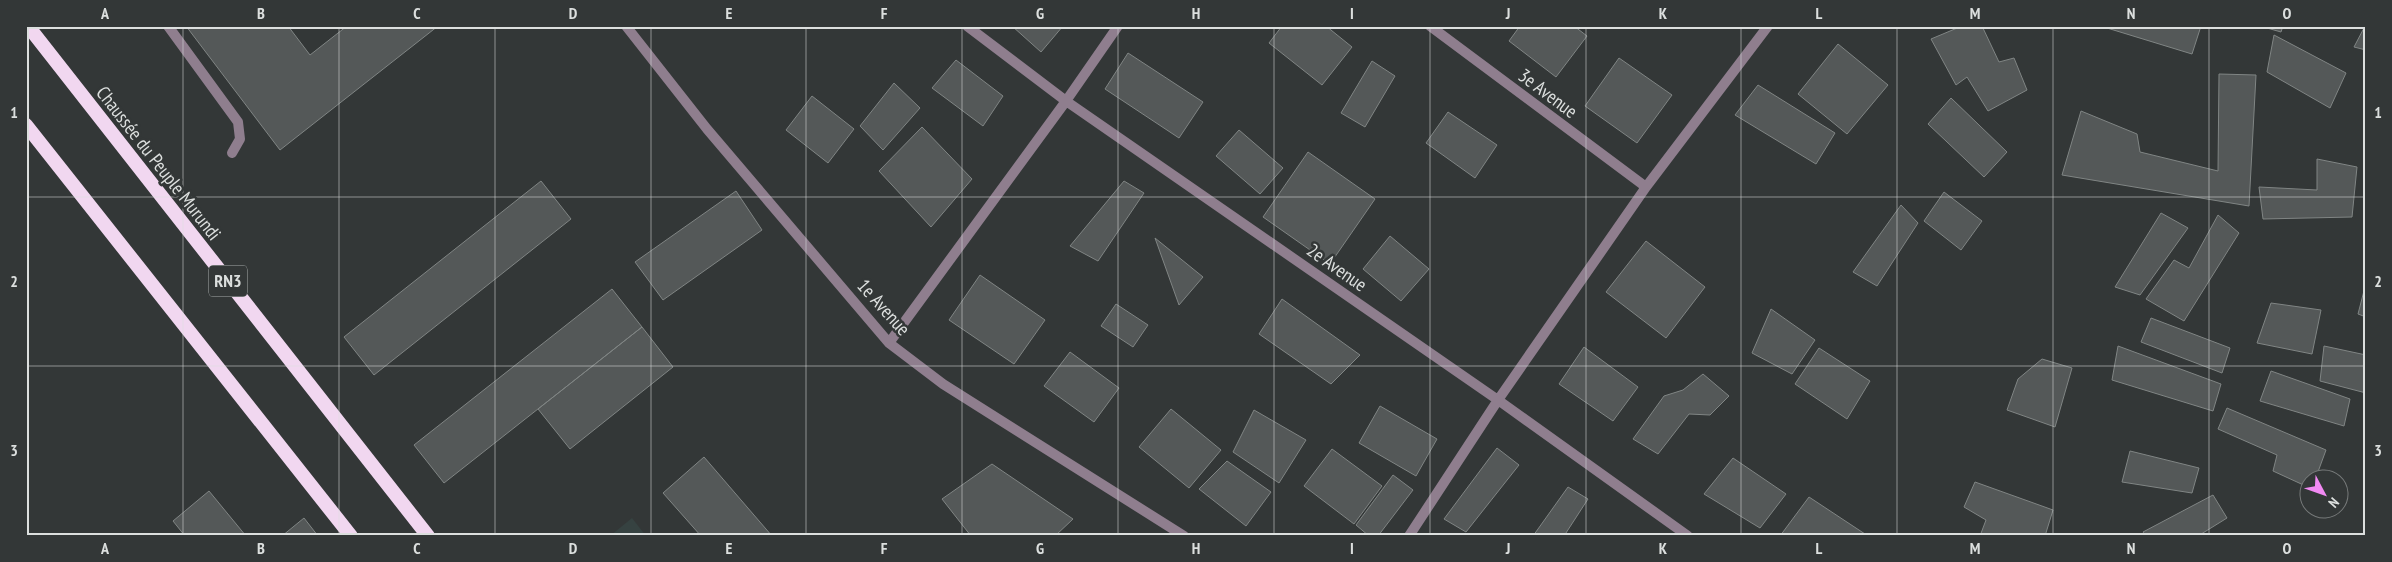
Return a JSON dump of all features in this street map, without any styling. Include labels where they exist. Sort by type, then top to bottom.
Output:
[{"type":"highway","name":"Chaussée du Peuple Murundi","points":[[28,26],[428,536]]},
{"type":"highway","points":[[26,125],[351,536]]},
{"type":"street","points":[[168,26],[238,122],[240,140],[232,153]]},
{"type":"street","name":"1e Avenue","points":[[626,26],[707,128],[889,343],[943,384],[1184,536]]},
{"type":"street","name":"2e Avenue","points":[[967,26],[1066,100],[1498,400],[1688,536]]},
{"type":"street","points":[[889,343],[1118,26]]},
{"type":"street","name":"3e Avenue","points":[[1430,26],[1646,187]]},
{"type":"street","points":[[1409,536],[1498,400],[1646,187],[1768,26]]},
{"type":"shaded area","points":[[632,518],[646,536],[610,536]]},
{"type":"building","points":[[186,26],[288,26],[310,55],[347,26],[438,26],[280,150]]},
{"type":"building","points":[[1012,26],[1063,26],[1041,52]]},
{"type":"building","points":[[1282,26],[1326,26],[1352,47],[1322,85],[1269,43]]},
{"type":"building","points":[[1520,26],[1574,26],[1587,36],[1556,77],[1509,41]]},
{"type":"building","points":[[1962,26],[1982,26],[1999,62],[2014,58],[2027,90],[1988,111],[1967,77],[1956,85],[1931,39]]},
{"type":"building","points":[[2107,26],[2201,26],[2192,54],[2107,28]]},
{"type":"building","points":[[2260,26],[2283,26],[2281,32]]},
{"type":"building","points":[[2366,26],[2366,50],[2354,47]]},
{"type":"building","points":[[2274,35],[2346,73],[2330,108],[2267,72]]},
{"type":"building","points":[[1838,44],[1888,85],[1847,134],[1798,94]]},
{"type":"building","points":[[1128,53],[1203,102],[1179,138],[1105,89]]},
{"type":"building","points":[[1619,58],[1672,95],[1637,143],[1585,106]]},
{"type":"building","points":[[956,60],[1003,96],[983,126],[932,88]]},
{"type":"building","points":[[1372,61],[1395,76],[1365,127],[1341,113]]},
{"type":"building","points":[[2219,74],[2256,75],[2249,206],[2062,175],[2081,111],[2137,134],[2140,152],[2218,171]]},
{"type":"building","points":[[894,83],[920,108],[883,150],[860,126]]},
{"type":"building","points":[[1758,85],[1835,133],[1816,164],[1735,115]]},
{"type":"building","points":[[812,96],[854,129],[828,163],[786,130]]},
{"type":"building","points":[[1951,98],[2007,152],[1984,177],[1928,124]]},
{"type":"building","points":[[1448,112],[1497,145],[1475,178],[1426,143]]},
{"type":"building","points":[[922,127],[972,179],[931,227],[879,171]]},
{"type":"building","points":[[1239,130],[1283,168],[1260,194],[1216,156]]},
{"type":"building","points":[[1308,152],[1375,199],[1330,264],[1263,217]]},
{"type":"building","points":[[2317,159],[2357,167],[2352,217],[2263,219],[2259,187],[2317,190]]},
{"type":"building","points":[[541,181],[571,219],[374,375],[344,337]]},
{"type":"building","points":[[1124,181],[1144,193],[1098,261],[1070,246]]},
{"type":"building","points":[[736,191],[762,230],[663,300],[635,262]]},
{"type":"building","points":[[1944,192],[1982,221],[1961,250],[1924,221]]},
{"type":"building","points":[[1901,205],[1918,223],[1877,286],[1853,272]]},
{"type":"building","points":[[2161,213],[2188,228],[2140,295],[2115,287]]},
{"type":"building","points":[[2218,215],[2239,233],[2184,321],[2146,299],[2174,260],[2189,268]]},
{"type":"building","points":[[1390,236],[1429,269],[1401,301],[1363,269]]},
{"type":"building","points":[[1155,238],[1203,277],[1179,305]]},
{"type":"building","points":[[1646,241],[1705,287],[1666,338],[1606,292]]},
{"type":"building","points":[[980,275],[1045,320],[1014,364],[949,320]]},
{"type":"building","points":[[2366,283],[2366,317],[2358,314]]},
{"type":"building","points":[[612,289],[642,327],[444,483],[414,445]]},
{"type":"building","points":[[1282,299],[1360,355],[1331,384],[1259,334]]},
{"type":"building","points":[[2271,303],[2321,310],[2312,354],[2257,343]]},
{"type":"building","points":[[1116,304],[1148,325],[1133,347],[1101,326]]},
{"type":"building","points":[[1771,309],[1815,340],[1792,374],[1752,353]]},
{"type":"building","points":[[2151,318],[2230,348],[2222,373],[2141,342]]},
{"type":"building","points":[[642,327],[673,367],[570,449],[538,409]]},
{"type":"building","points":[[2118,346],[2221,384],[2213,411],[2112,380]]},
{"type":"building","points":[[2324,346],[2366,355],[2366,393],[2320,381]]},
{"type":"building","points":[[1584,347],[1638,387],[1613,421],[1559,384]]},
{"type":"building","points":[[1819,348],[1870,381],[1847,419],[1795,384]]},
{"type":"building","points":[[1070,352],[1119,388],[1094,422],[1044,386]]},
{"type":"building","points":[[2042,359],[2072,368],[2055,427],[2007,410],[2018,379]]},
{"type":"building","points":[[2271,371],[2350,399],[2344,426],[2260,401]]},
{"type":"building","points":[[1703,374],[1729,396],[1710,415],[1689,414],[1658,454],[1633,439],[1664,396],[1683,390]]},
{"type":"building","points":[[1380,406],[1437,439],[1416,476],[1359,443]]},
{"type":"building","points":[[2227,408],[2326,450],[2319,470],[2300,470],[2300,483],[2273,471],[2277,455],[2218,429]]},
{"type":"building","points":[[1171,409],[1221,450],[1189,488],[1139,447]]},
{"type":"building","points":[[1254,410],[1306,440],[1279,483],[1233,452]]},
{"type":"building","points":[[1497,448],[1519,465],[1466,532],[1444,519]]},
{"type":"building","points":[[1332,449],[1382,486],[1354,524],[1304,486]]},
{"type":"building","points":[[2130,451],[2199,468],[2192,493],[2122,482]]},
{"type":"building","points":[[704,457],[772,536],[701,536],[663,493]]},
{"type":"building","points":[[1733,458],[1786,494],[1760,528],[1704,494]]},
{"type":"building","points":[[1227,461],[1271,492],[1246,526],[1199,489]]},
{"type":"building","points":[[992,464],[1073,519],[1055,536],[971,536],[942,499]]},
{"type":"building","points":[[1393,475],[1413,490],[1378,536],[1369,536],[1356,525]]},
{"type":"building","points":[[1975,482],[2053,510],[2045,536],[1980,536],[1986,520],[1964,507]]},
{"type":"building","points":[[1568,487],[1588,499],[1564,536],[1533,536]]},
{"type":"building","points":[[209,491],[246,536],[185,536],[173,521]]},
{"type":"building","points":[[2213,495],[2227,518],[2198,536],[2146,536],[2143,532]]},
{"type":"building","points":[[1809,497],[1865,534],[1864,536],[1780,536]]},
{"type":"building","points":[[304,518],[318,536],[282,536]]}]
